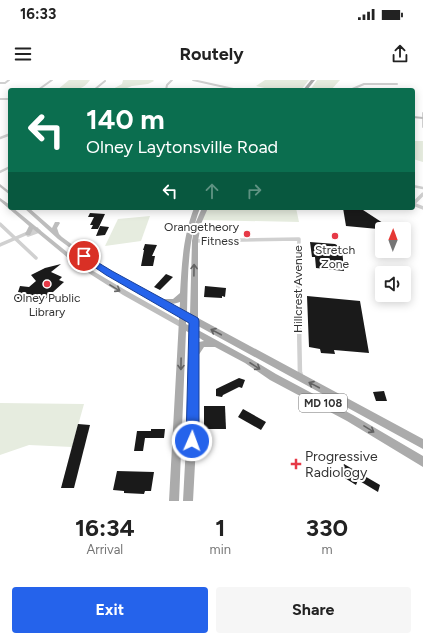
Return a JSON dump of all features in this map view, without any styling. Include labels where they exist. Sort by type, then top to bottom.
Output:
[{"type":"main road","points":[[307,88],[313,80]]},
{"type":"main road","points":[[0,185],[8,192]]},
{"type":"main road","name":"MD 108","points":[[0,199],[8,206]]},
{"type":"main road","name":"MD 108","points":[[13,210],[81,266],[125,293],[221,346],[273,377],[350,418],[423,462]]},
{"type":"main road","name":"MD 108","points":[[28,210],[56,234],[99,267],[194,321],[423,444]]},
{"type":"main road","points":[[174,501],[187,240],[196,210]]},
{"type":"main road","points":[[188,501],[192,437],[195,332],[195,241],[198,224],[204,210]]},
{"type":"main road","points":[[56,234],[54,228],[57,223]]},
{"type":"main road","points":[[28,234],[32,225]]},
{"type":"main road","points":[[158,301],[175,302],[179,300],[184,293]]},
{"type":"main road","points":[[194,356],[202,344],[221,346]]},
{"type":"street","points":[[1,81],[5,83],[9,80]]},
{"type":"street","points":[[41,88],[52,80]]},
{"type":"street","points":[[194,80],[229,88]]},
{"type":"street","points":[[96,88],[105,81]]},
{"type":"street","points":[[354,88],[371,84],[397,84]]},
{"type":"street","points":[[423,113],[423,127]]},
{"type":"street","points":[[415,203],[423,194]]},
{"type":"street","points":[[0,224],[36,258]]},
{"type":"street","points":[[21,237],[38,230]]},
{"type":"street","points":[[0,245],[38,230]]},
{"type":"street","name":"Hillcrest Avenue","points":[[187,240],[299,239],[298,284],[300,377]]},
{"type":"shaded area","points":[[69,80],[90,80],[83,87],[59,88]]},
{"type":"shaded area","points":[[123,80],[154,81],[148,84],[127,88],[115,88],[122,84]]},
{"type":"shaded area","points":[[265,80],[309,80],[303,88],[264,88],[256,86]]},
{"type":"shaded area","points":[[317,80],[340,80],[333,88],[311,88]]},
{"type":"shaded area","points":[[415,141],[423,141],[423,162],[415,160]]},
{"type":"shaded area","points":[[204,210],[296,210],[299,222],[200,220]]},
{"type":"shaded area","points":[[150,216],[141,241],[105,246],[118,219]]},
{"type":"shaded area","points":[[0,403],[84,404],[72,447],[29,445],[0,455]]},
{"type":"building","points":[[343,210],[363,210],[381,222],[375,222],[375,229],[346,226]]},
{"type":"building","points":[[90,213],[105,214],[98,229],[91,229],[93,225],[90,225],[94,217],[88,217]]},
{"type":"building","points":[[100,226],[109,227],[105,235],[96,236]]},
{"type":"building","points":[[310,242],[335,244],[342,248],[344,271],[316,268],[315,257],[312,257]]},
{"type":"building","points":[[145,244],[157,245],[152,256],[155,256],[153,266],[141,266]]},
{"type":"building","name":"Olney Public Library","points":[[61,264],[51,272],[62,277],[59,280],[64,282],[42,302],[37,299],[32,303],[16,298],[20,286],[29,287],[36,281],[31,275],[45,268]]},
{"type":"building","points":[[166,274],[173,277],[160,290],[154,287]]},
{"type":"building","points":[[205,286],[226,288],[225,297],[204,297]]},
{"type":"building","points":[[307,296],[360,301],[369,353],[334,350],[335,354],[321,353],[320,349],[309,347]]},
{"type":"building","points":[[239,378],[245,380],[242,388],[239,387],[223,395],[222,397],[216,396],[216,389]]},
{"type":"building","points":[[384,391],[387,401],[376,401],[373,392]]},
{"type":"building","points":[[204,406],[225,406],[226,429],[204,429]]},
{"type":"building","points":[[243,409],[266,422],[261,430],[238,417]]},
{"type":"building","points":[[78,424],[90,425],[74,488],[61,488]]},
{"type":"building","points":[[151,429],[165,429],[164,438],[145,438],[143,451],[134,451],[137,431],[151,431]]},
{"type":"building","points":[[344,464],[380,485],[378,492],[358,480],[356,485],[340,475]]},
{"type":"building","points":[[117,471],[154,472],[151,491],[145,491],[144,494],[124,493],[124,491],[113,490]]},
{"type":"place","name":"Orangetheory Fitness","points":[[247,234]]},
{"type":"place","name":"Stretch Zone","points":[[335,236]]},
{"type":"place","name":"Olney Public Library","points":[[47,284]]},
{"type":"place","name":"Progressive Radiology","points":[[296,464]]},
{"type":"route","points":[[84,256],[109,273],[194,321],[192,441]]}]
